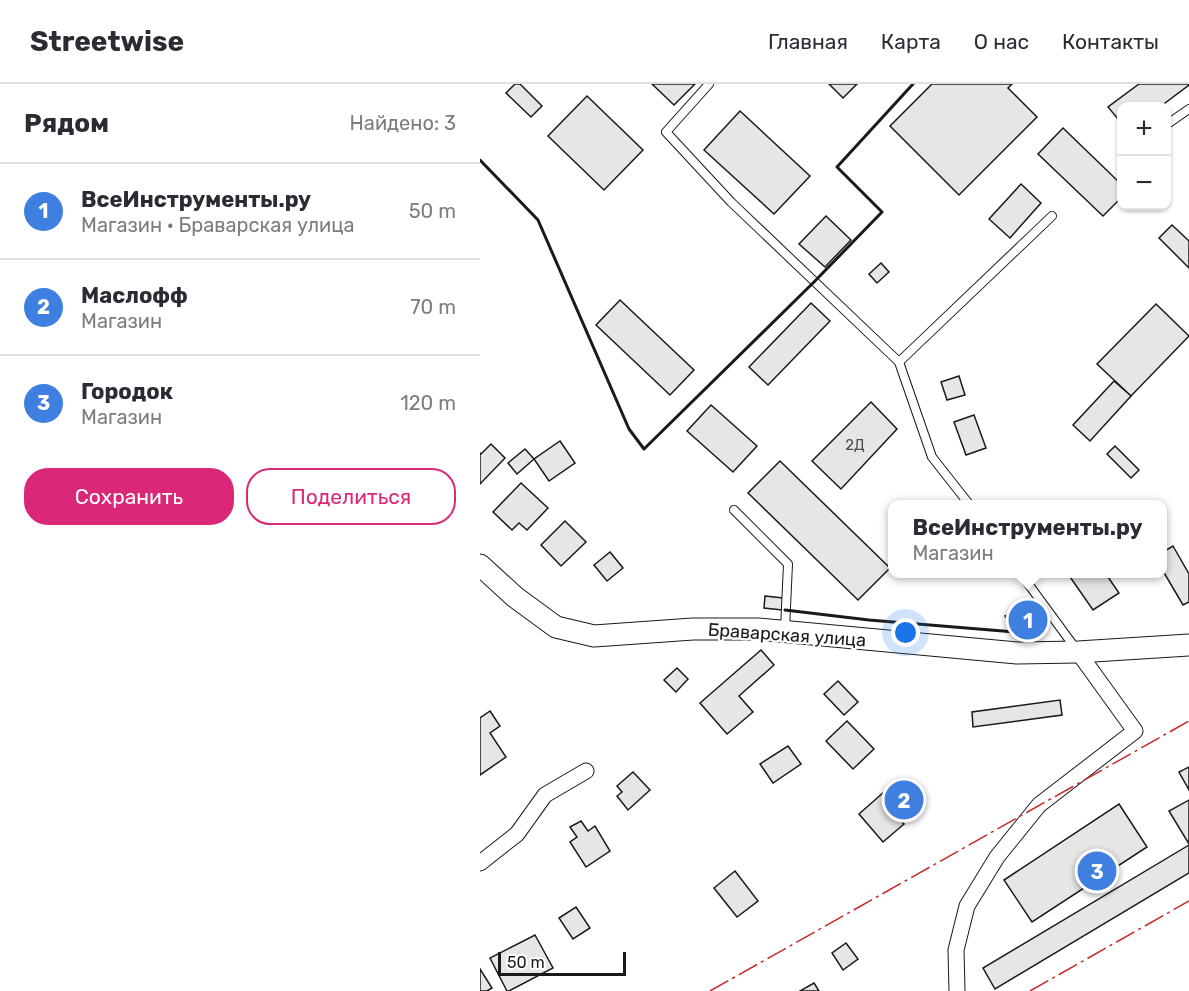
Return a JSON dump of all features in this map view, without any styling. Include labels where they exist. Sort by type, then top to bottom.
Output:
[{"type":"main road","name":"Браварская улица","points":[[480,565],[515,597],[556,627],[594,636],[693,629],[758,629],[1017,653],[1078,652],[1189,645]]},
{"type":"street","points":[[957,991],[957,950],[966,906],[997,857],[1039,805],[1135,731],[1078,652]]},
{"type":"street","points":[[480,863],[517,834],[545,795],[586,771]]},
{"type":"lane","points":[[709,84],[666,132],[731,202],[899,362],[932,458],[966,500]]},
{"type":"lane","points":[[1171,122],[1189,109]]},
{"type":"lane","points":[[899,362],[1052,216]]},
{"type":"lane","points":[[734,510],[788,564],[785,631]]},
{"type":"lane","points":[[1025,578],[1078,652]]},
{"type":"building","points":[[515,84],[520,84],[542,106],[531,117],[506,93]]},
{"type":"building","points":[[652,84],[695,84],[674,105]]},
{"type":"building","points":[[829,84],[857,84],[843,98]]},
{"type":"building","points":[[932,84],[1012,84],[1008,88],[1037,117],[959,195],[890,126]]},
{"type":"building","points":[[1139,84],[1189,84],[1166,102],[1117,102],[1117,118],[1108,107]]},
{"type":"building","points":[[587,96],[643,150],[604,190],[548,136]]},
{"type":"building","points":[[740,111],[810,176],[774,214],[704,150]]},
{"type":"building","points":[[1063,128],[1117,180],[1117,202],[1103,216],[1038,154]]},
{"type":"building","points":[[1021,184],[1041,203],[1010,238],[989,219]]},
{"type":"building","points":[[826,216],[851,240],[825,267],[799,244]]},
{"type":"building","points":[[1172,225],[1189,241],[1189,268],[1159,238]]},
{"type":"building","points":[[881,263],[889,272],[877,283],[869,274]]},
{"type":"building","points":[[620,300],[694,370],[670,395],[596,325]]},
{"type":"building","points":[[811,303],[830,321],[768,385],[749,367]]},
{"type":"building","points":[[1156,304],[1189,336],[1131,396],[1097,364]]},
{"type":"building","points":[[959,376],[965,395],[947,400],[941,382]]},
{"type":"building","points":[[1114,381],[1131,396],[1090,441],[1073,425]]},
{"type":"building","points":[[871,402],[897,429],[841,489],[812,461]]},
{"type":"building","points":[[711,405],[757,446],[733,472],[687,431]]},
{"type":"building","points":[[974,415],[986,448],[966,455],[954,422]]},
{"type":"building","points":[[560,441],[575,463],[549,481],[534,459]]},
{"type":"building","points":[[491,444],[505,458],[480,484],[480,453]]},
{"type":"building","points":[[1115,446],[1139,470],[1131,478],[1107,454]]},
{"type":"building","points":[[525,449],[534,459],[517,474],[508,463]]},
{"type":"building","points":[[780,461],[888,566],[888,570],[858,600],[748,493]]},
{"type":"building","points":[[521,483],[548,508],[527,530],[519,523],[512,530],[493,512]]},
{"type":"building","points":[[565,521],[586,542],[561,566],[541,545]]},
{"type":"building","points":[[1173,546],[1189,574],[1189,602],[1183,605],[1167,578],[1167,550]]},
{"type":"building","points":[[610,552],[623,568],[607,581],[594,565]]},
{"type":"building","points":[[1071,578],[1109,578],[1119,593],[1093,610]]},
{"type":"building","points":[[765,596],[783,598],[782,610],[764,608]]},
{"type":"building","points":[[1028,602],[1037,618],[1015,632],[1005,616]]},
{"type":"building","points":[[761,650],[774,665],[739,696],[753,712],[727,734],[700,703]]},
{"type":"building","points":[[677,668],[688,679],[676,692],[664,680]]},
{"type":"building","points":[[838,681],[858,702],[844,715],[824,694]]},
{"type":"building","points":[[1060,700],[1062,715],[973,727],[972,712]]},
{"type":"building","points":[[490,711],[500,726],[490,733],[506,757],[480,775],[480,718]]},
{"type":"building","points":[[847,721],[874,749],[853,769],[826,741]]},
{"type":"building","points":[[788,746],[801,764],[773,783],[760,764]]},
{"type":"building","points":[[1189,767],[1189,790],[1179,772]]},
{"type":"building","points":[[633,772],[650,790],[628,810],[617,796],[622,792],[617,786]]},
{"type":"building","points":[[904,783],[917,798],[896,816],[904,824],[883,842],[859,814],[893,784],[897,789]]},
{"type":"building","points":[[1189,800],[1189,844],[1169,811]]},
{"type":"building","points":[[1119,804],[1147,847],[1032,922],[1004,880]]},
{"type":"building","points":[[581,821],[588,831],[595,826],[610,851],[586,867],[570,842],[577,837],[570,827]]},
{"type":"building","points":[[1189,845],[1189,873],[995,989],[983,968]]},
{"type":"building","points":[[735,871],[758,901],[737,917],[714,888]]},
{"type":"building","points":[[576,907],[590,928],[573,939],[559,918]]},
{"type":"building","points":[[535,935],[553,968],[507,991],[490,958]]},
{"type":"building","points":[[846,943],[858,959],[843,970],[832,953]]},
{"type":"building","points":[[480,969],[492,988],[487,991],[480,991]]},
{"type":"building","points":[[814,983],[819,991],[800,991]]},
{"type":"wall","points":[[480,160],[538,220],[629,429],[644,449],[882,212],[837,167],[913,84]]},
{"type":"wall","points":[[785,610],[869,620],[1015,632]]},
{"type":"power","points":[[710,991],[1189,721]]},
{"type":"power","points":[[1030,991],[1189,901]]},
{"type":"place","name":"ВсеИнструменты.ру","points":[[1028,620]]},
{"type":"place","name":"Маслофф","points":[[904,800]]},
{"type":"place","name":"Городок","points":[[1097,871]]}]
